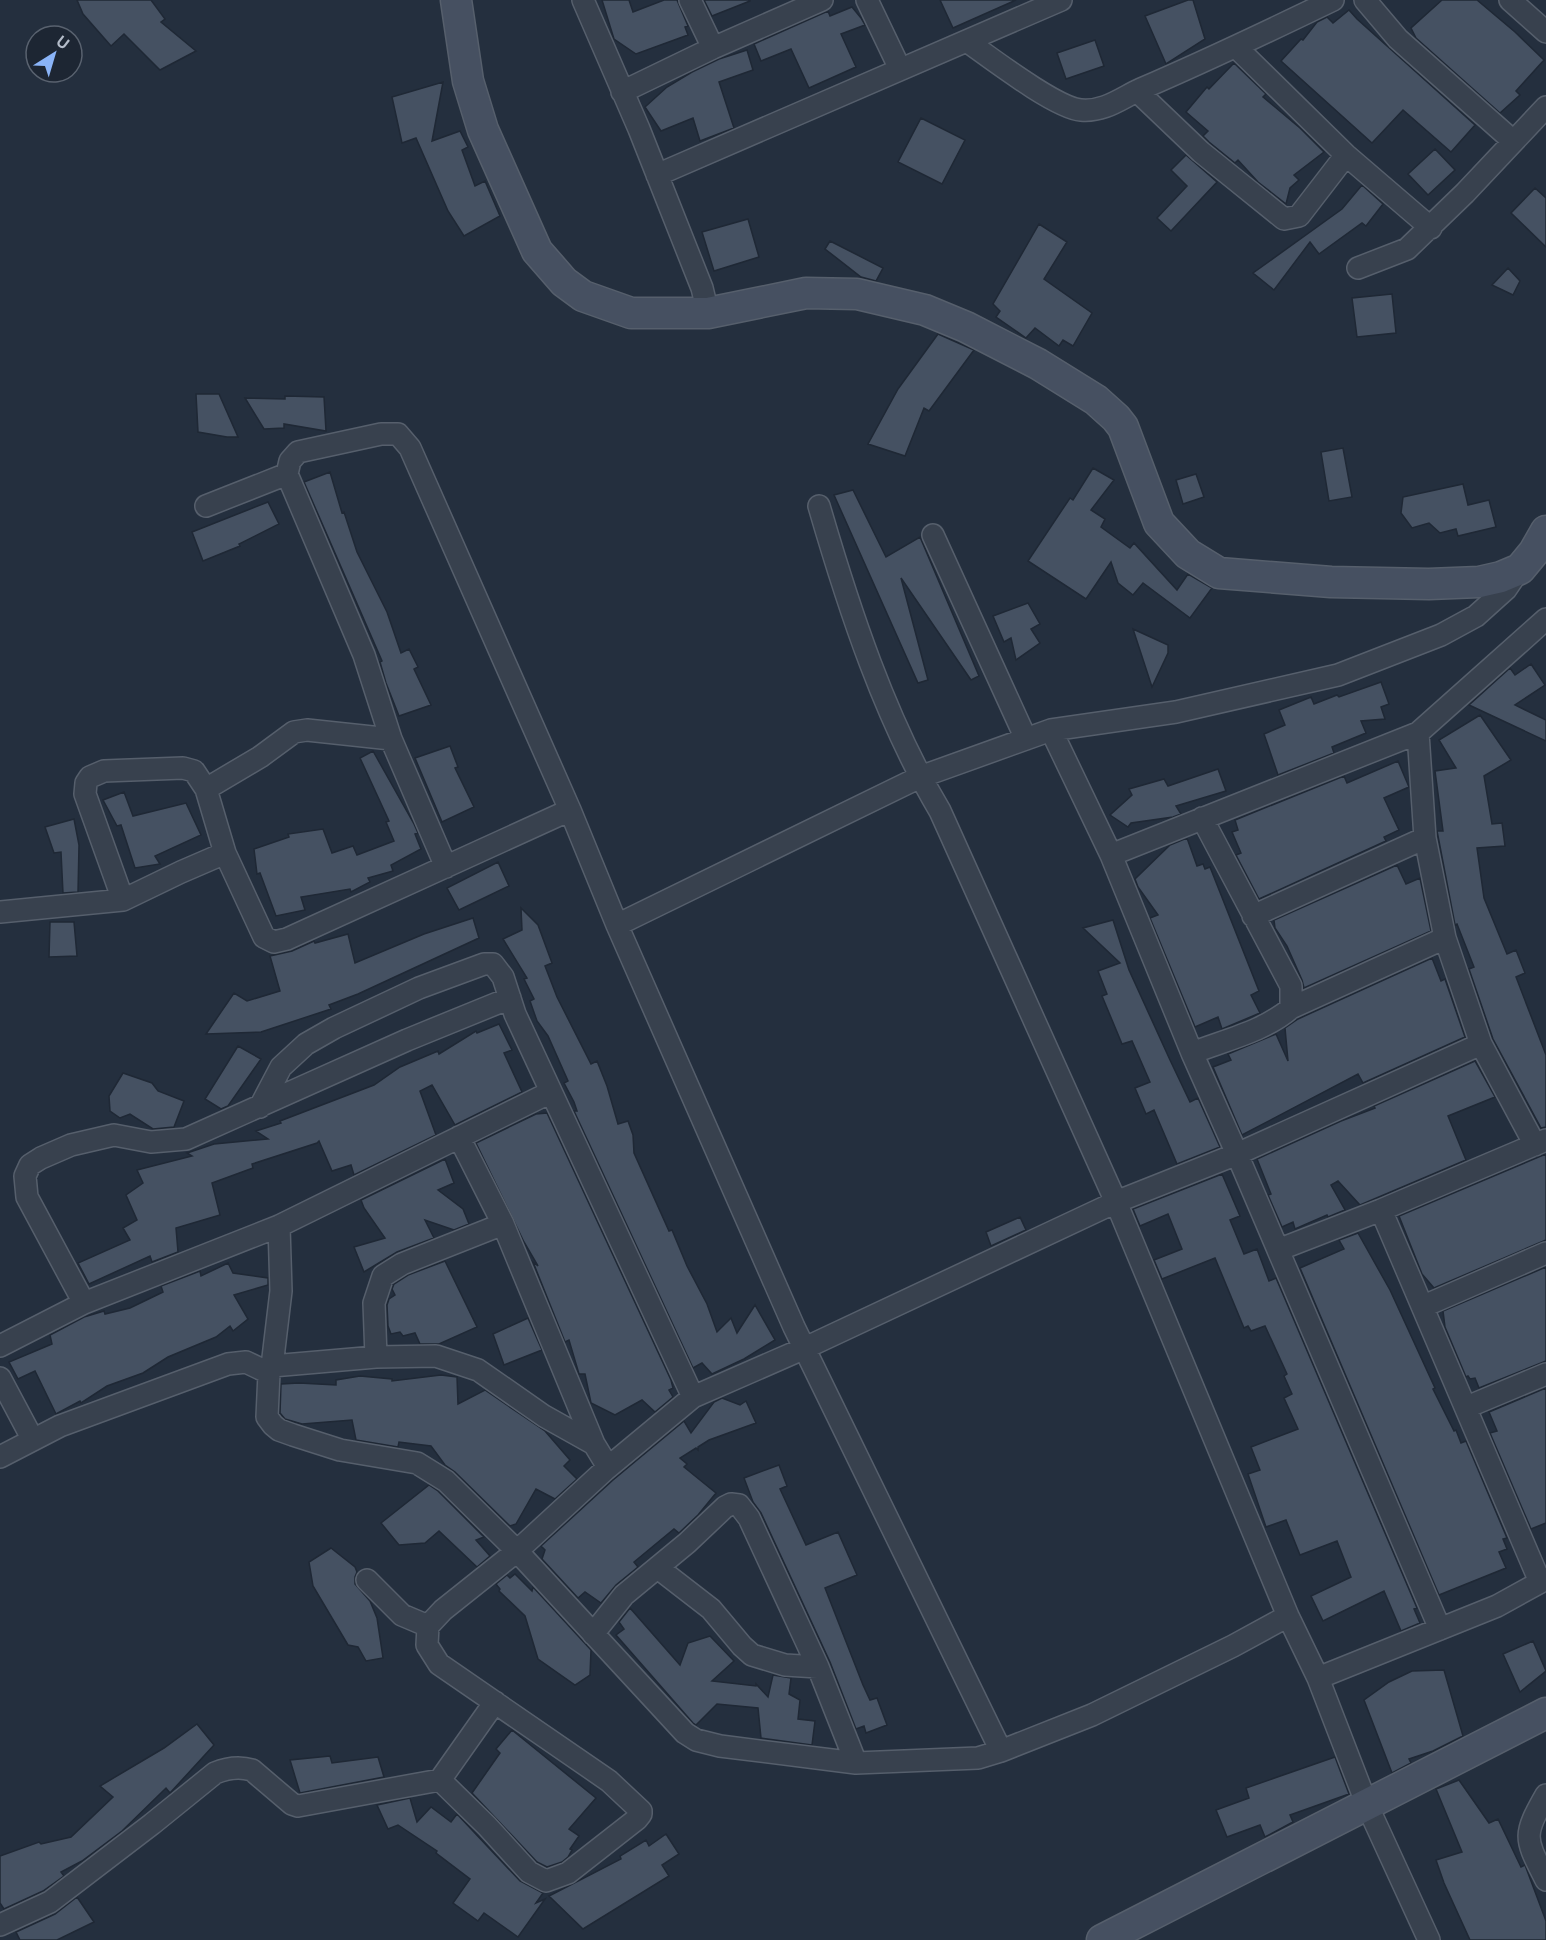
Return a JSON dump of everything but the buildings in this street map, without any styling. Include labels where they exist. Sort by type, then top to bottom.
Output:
[{"type":"street","points":[[456,0],[468,81],[483,130],[537,251],[564,282],[583,296],[632,313],[708,313],[806,293],[857,294],[925,309],[1006,346],[1096,400],[1123,427],[1159,523],[1188,555],[1219,573],[1331,582],[1429,584],[1479,582],[1501,577],[1536,551]]},
{"type":"street","points":[[583,0],[657,175],[702,288],[708,313]]},
{"type":"street","points":[[690,0],[713,48]]},
{"type":"street","points":[[622,92],[713,48],[781,9],[822,0]]},
{"type":"street","points":[[867,0],[900,69]]},
{"type":"street","points":[[657,175],[1061,0]]},
{"type":"street","points":[[968,42],[1056,102],[1081,110],[1106,108],[1137,91],[1333,0]]},
{"type":"street","points":[[1365,0],[1398,39],[1513,141]]},
{"type":"street","points":[[1510,0],[1546,32]]},
{"type":"street","points":[[1236,47],[1346,155],[1431,228]]},
{"type":"street","points":[[1137,91],[1201,152],[1284,219],[1299,216],[1346,155]]},
{"type":"street","points":[[1358,267],[1407,249],[1431,228],[1546,107]]},
{"type":"street","points":[[446,867],[391,739],[364,655],[287,474],[290,461],[298,452],[381,434],[398,434],[410,448],[794,1327],[1001,1751]]},
{"type":"street","points":[[206,506],[287,474]]},
{"type":"street","points":[[819,506],[830,546],[874,671],[920,777],[940,811],[1116,1202],[1288,1616],[1318,1678],[1367,1805],[1429,1940]]},
{"type":"street","points":[[933,535],[1026,739]]},
{"type":"street","points":[[617,925],[920,777],[1051,730],[1176,712],[1338,675],[1441,635],[1476,616],[1506,589],[1536,551]]},
{"type":"street","points":[[1111,855],[1418,733],[1546,619]]},
{"type":"street","points":[[206,789],[260,757],[294,732],[307,730],[391,739]]},
{"type":"street","points":[[1051,730],[1111,855],[1192,1053],[1440,1629]]},
{"type":"street","points":[[1278,1250],[1381,1210],[1540,1143],[1481,1044],[1445,938],[1425,838],[1418,733]]},
{"type":"street","points":[[123,900],[86,794],[86,783],[90,777],[104,771],[183,768],[194,771],[206,789],[225,854],[264,937],[274,942],[288,939],[570,810]]},
{"type":"street","points":[[1202,818],[1291,986],[1291,1008]]},
{"type":"street","points":[[1253,916],[1425,838]]},
{"type":"street","points":[[0,912],[123,900],[225,854]]},
{"type":"street","points":[[1192,1053],[1269,1023],[1291,1008],[1445,938]]},
{"type":"street","points":[[260,1107],[281,1067],[306,1044],[334,1028],[419,988],[484,964],[493,964],[503,977],[515,1014],[693,1396]]},
{"type":"street","points":[[84,1303],[27,1197],[25,1176],[30,1165],[71,1146],[114,1135],[151,1142],[186,1139],[407,1040],[510,998]]},
{"type":"street","points":[[440,1780],[530,1872],[546,1881],[568,1873],[641,1814],[638,1807],[609,1781],[439,1664],[427,1645],[428,1626],[444,1610],[517,1551],[608,1467],[693,1396],[805,1348],[1116,1202],[1237,1154],[1481,1044]]},
{"type":"street","points":[[0,1346],[84,1303],[279,1226],[551,1092]]},
{"type":"street","points":[[459,1137],[503,1224],[594,1444],[608,1467]]},
{"type":"street","points":[[1318,1678],[1497,1606],[1543,1580],[1381,1210]]},
{"type":"street","points":[[376,1357],[375,1302],[383,1276],[402,1264],[503,1224]]},
{"type":"street","points":[[279,1226],[281,1291],[270,1369],[267,1417],[273,1425],[279,1430],[340,1450],[417,1462],[446,1481],[517,1551],[685,1733],[696,1740],[720,1746],[856,1763],[978,1758],[1092,1714],[1233,1646],[1288,1616]]},
{"type":"street","points":[[1424,1306],[1546,1253]]},
{"type":"street","points":[[0,1457],[60,1426],[228,1364],[246,1362],[270,1369],[376,1357],[436,1356],[478,1370],[544,1416],[594,1444]]},
{"type":"street","points":[[1467,1407],[1546,1374]]},
{"type":"street","points":[[0,1378],[33,1440]]},
{"type":"street","points":[[593,1634],[624,1595],[658,1568],[725,1507],[731,1504],[739,1505],[749,1518],[818,1667],[856,1763]]},
{"type":"street","points":[[658,1568],[711,1609],[752,1655],[785,1665],[818,1667]]},
{"type":"street","points":[[367,1580],[402,1615],[428,1626]]},
{"type":"street","points":[[4,1930],[50,1902],[152,1824],[192,1790],[225,1768],[243,1767],[252,1770],[292,1804],[298,1806],[440,1780],[495,1702]]},
{"type":"street","points":[[1102,1940],[1546,1713]]},
{"type":"street","points":[[1546,1795],[1533,1818],[1528,1835],[1529,1846],[1546,1880]]}]
